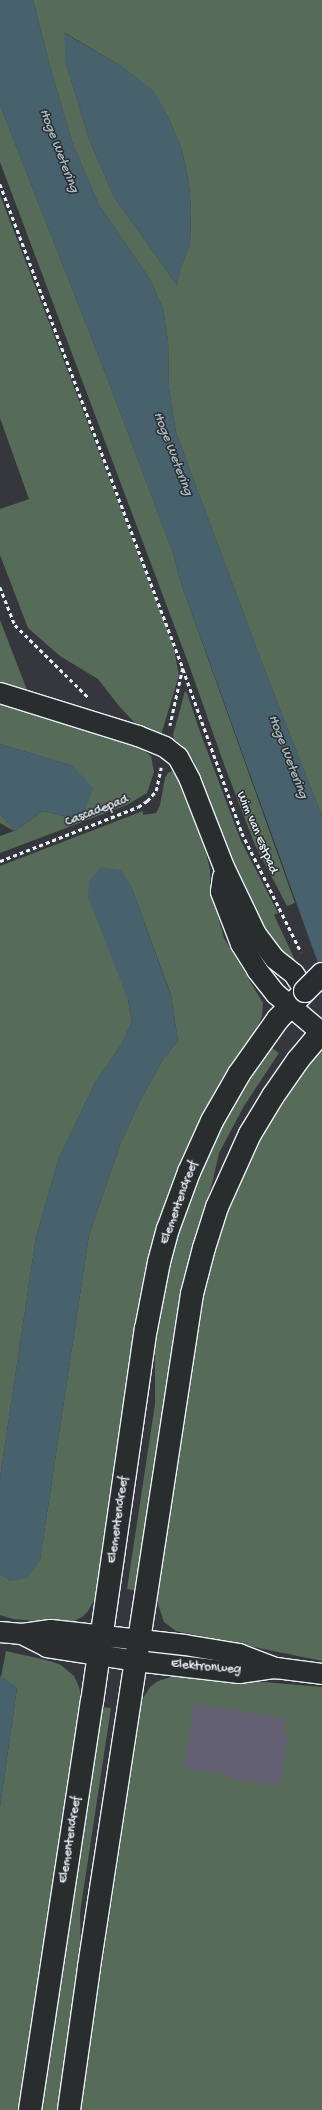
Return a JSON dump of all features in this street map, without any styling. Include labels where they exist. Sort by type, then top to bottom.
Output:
[{"type":"main road","name":"Elementendreef","points":[[30,2110],[146,1329],[168,1229],[189,1172],[212,1121],[239,1074],[278,1019],[322,974]]},
{"type":"main road","points":[[69,2110],[192,1294],[204,1248],[229,1177],[250,1134],[273,1096],[321,1032]]},
{"type":"street","points":[[0,693],[105,725],[165,747],[178,757],[190,780],[224,867],[256,934],[275,959],[294,974],[298,998],[321,1032]]},
{"type":"street","points":[[224,867],[221,892],[241,944],[257,970],[276,994],[298,998]]},
{"type":"street","points":[[0,1632],[22,1634],[47,1647],[100,1645]]},
{"type":"street","name":"Elektronweg","points":[[100,1645],[139,1640],[239,1654],[276,1668],[322,1674]]},
{"type":"street","name":"Elektronweg","points":[[100,1645],[136,1662],[239,1673],[276,1668]]},
{"type":"path","name":"Wim van Estpad","points":[[0,184],[183,668],[242,833],[304,959]]},
{"type":"path","points":[[0,587],[15,625],[94,703],[105,725]]},
{"type":"path","name":"Cascadepad","points":[[0,861],[138,807],[147,801],[156,791],[183,668]]},
{"type":"green space","points":[[33,0],[322,0],[322,816],[270,684],[176,433],[169,389],[168,341],[163,309],[151,281],[99,205],[73,145]],"holes":[[[65,33],[121,66],[153,91],[168,117],[182,150],[189,184],[191,212],[190,244],[180,270],[177,285],[114,197],[89,139],[66,63]]]},
{"type":"green space","points":[[0,105],[108,380],[173,553],[180,580],[295,903],[287,906],[255,845],[0,162]]},
{"type":"green space","points":[[0,195],[173,645],[179,675],[161,735],[134,722],[119,706],[98,679],[60,656],[28,628],[0,555],[0,509],[29,499],[0,418]]},
{"type":"green space","points":[[0,620],[27,690],[0,682]]},
{"type":"green space","points":[[185,691],[241,841],[278,913],[274,915],[295,960],[285,955],[283,957],[248,905],[194,761],[183,746],[174,739],[173,735]]},
{"type":"green space","points":[[0,704],[125,742],[146,752],[151,756],[154,772],[147,793],[127,805],[0,853],[0,836],[14,831],[0,823],[0,814],[15,831],[43,811],[82,820],[73,766],[0,744]]},
{"type":"green space","points":[[172,771],[177,778],[206,852],[210,870],[210,887],[224,938],[263,1003],[262,1016],[253,1037],[189,1147],[168,1197],[153,1241],[143,1281],[96,1597],[88,1611],[82,1617],[72,1622],[61,1623],[13,1619],[0,1615],[0,1574],[11,1581],[40,1560],[89,1235],[121,1142],[139,1103],[163,1059],[178,1041],[171,995],[131,886],[128,1000],[132,1022],[121,1045],[96,1081],[59,1158],[36,1237],[0,1478],[0,866],[143,811],[143,815],[156,813],[160,805],[165,778],[168,773]]},
{"type":"green space","points":[[272,1048],[279,1053],[244,1106],[219,1153],[212,1184],[190,1257],[137,1591],[127,1589],[155,1404],[155,1348],[160,1306],[174,1246],[189,1199],[213,1143],[250,1080]]},
{"type":"green space","points":[[322,1048],[322,1661],[176,1631],[164,1622],[157,1601],[198,1321],[206,1280],[217,1242],[230,1201],[261,1136],[273,1115]]},
{"type":"green space","points":[[6,1651],[61,1665],[74,1676],[79,1687],[81,1697],[19,2110],[0,2110],[0,1807],[17,1688],[1,1677]]},
{"type":"green space","points":[[178,1675],[322,1687],[322,2110],[80,2110],[142,1700],[150,1687],[158,1681]]},
{"type":"green space","points":[[101,1707],[111,1708],[80,1913],[81,1963],[59,2110],[40,2110]]},
{"type":"water","name":"Hoge Wetering","points":[[0,0],[33,0],[73,145],[99,205],[151,281],[163,309],[168,341],[169,389],[176,433],[270,684],[322,816],[322,974],[180,580],[173,553],[108,380],[0,105]]},
{"type":"water","points":[[64,33],[121,66],[154,91],[168,117],[182,150],[189,184],[191,212],[190,244],[180,270],[177,285],[114,197],[89,139],[66,63]]},
{"type":"water","points":[[0,744],[73,766],[93,788],[82,820],[43,811],[15,831],[0,814]]},
{"type":"water","points":[[101,867],[121,870],[131,886],[171,996],[178,1041],[163,1059],[139,1103],[121,1142],[89,1235],[40,1560],[28,1578],[11,1581],[0,1574],[0,1478],[36,1237],[59,1158],[96,1081],[121,1045],[132,1022],[128,1000],[88,897],[89,881]]},
{"type":"water","points":[[0,1676],[17,1688],[0,1807]]},
{"type":"building","points":[[194,1704],[286,1718],[283,1732],[288,1733],[280,1786],[232,1779],[232,1775],[184,1768]]}]
